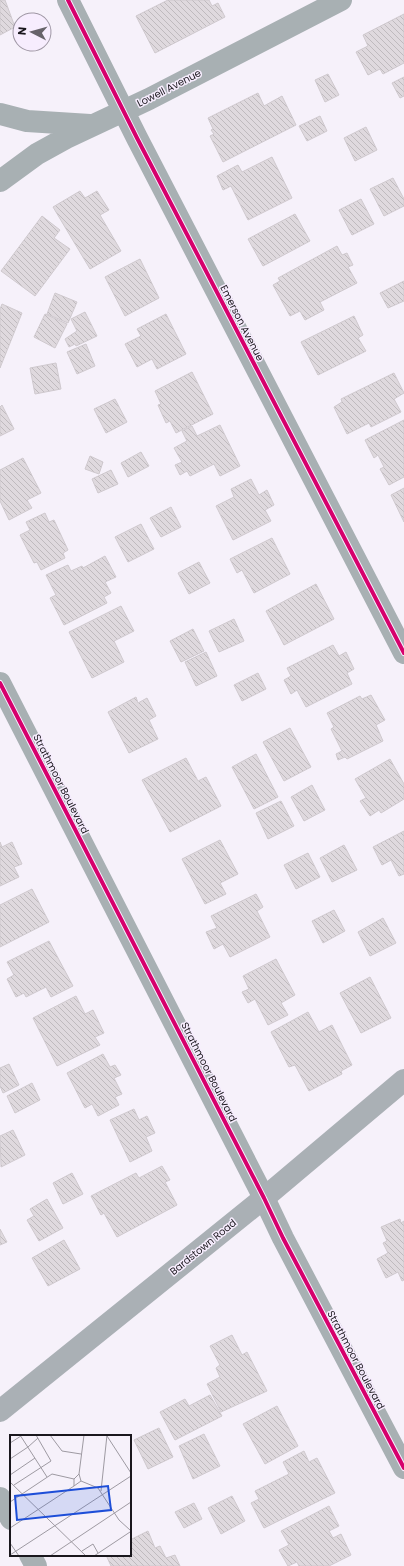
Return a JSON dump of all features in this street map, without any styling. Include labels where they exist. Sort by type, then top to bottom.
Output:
[{"type":"main road","name":"Bardstown Road","points":[[0,1411],[264,1198],[404,1080]]},
{"type":"street","name":"Emerson Avenue","points":[[68,0],[404,653]]},
{"type":"street","name":"Lowell Avenue","points":[[0,181],[37,154],[66,138],[96,126],[341,0]]},
{"type":"street","points":[[0,114],[27,121],[96,126]]},
{"type":"street","name":"Strathmoor Boulevard","points":[[0,683],[264,1198],[283,1238],[404,1468]]},
{"type":"street","points":[[0,1498],[10,1517]]},
{"type":"street","points":[[31,1556],[36,1566]]},
{"type":"building","points":[[0,0],[5,0],[12,19],[12,29],[0,35]]},
{"type":"building","points":[[168,0],[209,0],[212,6],[218,3],[225,17],[155,53],[136,16]]},
{"type":"building","points":[[404,14],[404,63],[383,74],[380,69],[368,75],[356,52],[368,46],[363,35]]},
{"type":"building","points":[[328,74],[339,95],[325,102],[315,80]]},
{"type":"building","points":[[404,77],[404,96],[400,98],[392,83]]},
{"type":"building","points":[[258,93],[264,106],[282,96],[296,125],[223,162],[210,136],[214,134],[211,130],[213,129],[208,118]]},
{"type":"building","points":[[320,116],[327,131],[307,141],[299,126]]},
{"type":"building","points":[[366,127],[377,150],[355,161],[344,138]]},
{"type":"building","points":[[272,157],[292,198],[248,220],[231,186],[223,190],[217,176],[238,165],[242,172]]},
{"type":"building","points":[[393,178],[404,199],[404,206],[384,216],[370,189]]},
{"type":"building","points":[[80,191],[85,198],[97,191],[109,210],[100,215],[121,251],[90,269],[53,207]]},
{"type":"building","points":[[361,199],[374,224],[352,235],[339,210]]},
{"type":"building","points":[[295,214],[310,241],[263,266],[248,239]]},
{"type":"building","points":[[42,216],[60,230],[54,238],[70,249],[35,296],[1,271]]},
{"type":"building","points":[[337,246],[342,255],[347,253],[353,265],[348,267],[357,283],[320,302],[324,310],[305,320],[300,311],[290,316],[273,285],[280,281],[278,278]]},
{"type":"building","points":[[140,259],[159,298],[125,316],[105,277]]},
{"type":"building","points":[[404,281],[404,301],[388,308],[380,293]]},
{"type":"building","points":[[55,293],[77,302],[68,323],[47,314]]},
{"type":"building","points":[[2,304],[22,313],[0,368],[0,309]]},
{"type":"building","points":[[85,312],[97,336],[76,346],[75,344],[69,347],[65,339],[77,331],[71,319]]},
{"type":"building","points":[[45,314],[67,324],[55,348],[34,337]]},
{"type":"building","points":[[166,314],[186,354],[157,369],[152,359],[137,367],[125,344],[141,336],[137,329]]},
{"type":"building","points":[[354,316],[363,335],[358,338],[366,351],[318,375],[301,342]]},
{"type":"building","points":[[86,344],[95,366],[77,374],[67,352]]},
{"type":"building","points":[[56,363],[61,389],[35,394],[30,368]]},
{"type":"building","points":[[192,372],[213,414],[176,433],[170,421],[166,423],[158,405],[161,404],[155,391]]},
{"type":"building","points":[[394,373],[404,393],[394,399],[401,412],[371,427],[369,423],[347,434],[334,407],[342,402],[341,399]]},
{"type":"building","points":[[115,399],[127,422],[106,433],[94,409]]},
{"type":"building","points":[[2,405],[14,429],[0,436],[0,407]]},
{"type":"building","points":[[404,420],[404,477],[389,485],[380,469],[384,467],[378,455],[374,458],[365,440]]},
{"type":"building","points":[[220,425],[240,466],[220,476],[214,464],[190,476],[187,471],[180,475],[175,465],[182,462],[174,448],[187,441],[182,431],[192,426],[197,436]]},
{"type":"building","points":[[141,452],[149,466],[128,477],[121,463]]},
{"type":"building","points":[[90,456],[103,462],[99,474],[85,469]]},
{"type":"building","points":[[23,458],[41,493],[27,500],[32,508],[9,520],[0,501],[0,470]]},
{"type":"building","points":[[111,470],[118,484],[98,493],[92,479]]},
{"type":"building","points":[[251,479],[259,495],[267,490],[274,505],[265,510],[271,521],[233,540],[216,506],[234,497],[231,489]]},
{"type":"building","points":[[404,488],[404,522],[391,495]]},
{"type":"building","points":[[171,507],[181,527],[161,537],[150,518]]},
{"type":"building","points":[[45,513],[49,522],[54,520],[68,550],[63,553],[65,558],[41,570],[37,562],[34,563],[20,535],[30,530],[26,522]]},
{"type":"building","points":[[141,524],[154,549],[128,562],[115,537]]},
{"type":"building","points":[[272,538],[290,574],[254,593],[242,570],[237,573],[230,559]]},
{"type":"building","points":[[105,556],[116,577],[105,582],[111,593],[104,597],[107,603],[64,625],[50,598],[56,595],[46,575],[68,565],[71,571],[82,566],[83,568]]},
{"type":"building","points":[[199,562],[210,583],[189,594],[178,573]]},
{"type":"building","points":[[316,584],[334,619],[284,645],[266,611]]},
{"type":"building","points":[[121,606],[134,631],[114,641],[124,662],[92,678],[69,632]]},
{"type":"building","points":[[234,619],[244,641],[219,652],[209,631]]},
{"type":"building","points":[[193,629],[204,651],[181,662],[170,641]]},
{"type":"building","points":[[333,645],[339,656],[346,652],[354,669],[347,673],[352,684],[306,707],[297,690],[291,694],[284,680],[291,676],[287,668]]},
{"type":"building","points":[[206,652],[217,676],[196,686],[185,662]]},
{"type":"building","points":[[258,673],[266,689],[242,701],[234,685]]},
{"type":"building","points":[[371,695],[385,720],[376,725],[383,741],[347,759],[345,757],[338,760],[336,754],[342,751],[331,729],[334,727],[327,713],[360,696],[362,699]]},
{"type":"building","points":[[136,697],[138,703],[147,698],[156,716],[149,720],[158,739],[129,753],[108,712]]},
{"type":"building","points":[[290,728],[311,767],[284,781],[263,742]]},
{"type":"building","points":[[256,754],[278,797],[254,809],[232,767]]},
{"type":"building","points":[[186,758],[198,781],[206,777],[221,806],[170,832],[142,780]]},
{"type":"building","points":[[390,759],[404,784],[404,799],[381,813],[379,810],[370,816],[360,801],[366,798],[355,779]]},
{"type":"building","points":[[312,785],[325,810],[304,821],[291,797]]},
{"type":"building","points":[[281,801],[294,826],[268,839],[256,813]]},
{"type":"building","points":[[404,831],[404,874],[399,876],[391,860],[382,865],[373,847]]},
{"type":"building","points":[[220,840],[238,874],[220,883],[226,894],[205,904],[182,859]]},
{"type":"building","points":[[0,842],[2,847],[12,842],[22,864],[14,867],[19,877],[0,886]]},
{"type":"building","points":[[344,845],[357,870],[332,882],[320,858]]},
{"type":"building","points":[[308,853],[320,877],[296,889],[284,865]]},
{"type":"building","points":[[32,889],[49,922],[0,947],[0,905]]},
{"type":"building","points":[[256,894],[263,907],[257,911],[270,937],[230,957],[223,944],[214,949],[206,932],[217,928],[211,916]]},
{"type":"building","points":[[334,910],[345,931],[323,943],[312,921]]},
{"type":"building","points":[[383,918],[396,943],[370,956],[358,932]]},
{"type":"building","points":[[49,941],[73,986],[51,997],[46,987],[26,997],[24,993],[16,997],[7,979],[14,975],[7,962]]},
{"type":"building","points":[[276,959],[295,995],[281,1003],[288,1015],[268,1025],[255,999],[248,1003],[242,992],[249,989],[243,976]]},
{"type":"building","points":[[370,977],[391,1018],[361,1033],[340,993]]},
{"type":"building","points":[[76,996],[85,1014],[93,1010],[104,1033],[95,1037],[100,1045],[57,1066],[33,1018]]},
{"type":"building","points":[[308,1012],[319,1032],[332,1025],[352,1065],[341,1071],[342,1074],[309,1091],[295,1065],[289,1067],[271,1032]]},
{"type":"building","points":[[103,1054],[110,1067],[115,1065],[121,1075],[114,1078],[122,1094],[115,1097],[119,1105],[98,1116],[92,1104],[85,1108],[67,1073]]},
{"type":"building","points":[[9,1064],[19,1085],[3,1093],[0,1086],[0,1068]]},
{"type":"building","points":[[32,1083],[40,1100],[15,1113],[7,1096]]},
{"type":"building","points":[[134,1109],[139,1120],[147,1116],[155,1133],[146,1137],[152,1151],[130,1162],[110,1120]]},
{"type":"building","points":[[13,1130],[25,1155],[1,1167],[0,1136]]},
{"type":"building","points":[[162,1166],[170,1180],[165,1182],[177,1205],[117,1237],[104,1213],[101,1215],[91,1196],[136,1173],[139,1178]]},
{"type":"building","points":[[72,1173],[83,1194],[63,1204],[53,1183]]},
{"type":"building","points":[[47,1199],[63,1228],[39,1241],[27,1220],[34,1216],[30,1209]]},
{"type":"building","points":[[400,1219],[401,1223],[404,1221],[404,1280],[402,1281],[398,1272],[386,1278],[377,1259],[388,1253],[383,1243],[387,1241],[381,1227]]},
{"type":"building","points":[[0,1229],[7,1242],[0,1245]]},
{"type":"building","points":[[64,1240],[80,1269],[48,1286],[32,1258]]},
{"type":"building","points":[[232,1335],[242,1355],[247,1352],[267,1391],[221,1412],[207,1384],[220,1377],[216,1368],[220,1365],[210,1346]]},
{"type":"building","points":[[210,1395],[222,1416],[175,1440],[160,1412],[185,1399],[189,1406]]},
{"type":"building","points":[[277,1406],[298,1446],[265,1464],[243,1424]]},
{"type":"building","points":[[159,1428],[173,1457],[148,1469],[134,1440]]},
{"type":"building","points":[[204,1434],[220,1466],[193,1479],[179,1446]]},
{"type":"building","points":[[304,1451],[309,1462],[317,1458],[335,1493],[264,1528],[251,1503],[259,1499],[255,1491],[289,1474],[283,1462]]},
{"type":"building","points":[[232,1496],[245,1521],[221,1534],[208,1508]]},
{"type":"building","points":[[194,1503],[202,1519],[184,1528],[175,1512]]},
{"type":"building","points":[[329,1506],[339,1526],[329,1531],[333,1538],[341,1534],[351,1555],[329,1566],[299,1566],[297,1562],[288,1566],[279,1550],[289,1545],[281,1531]]},
{"type":"building","points":[[148,1531],[155,1548],[160,1546],[166,1558],[175,1555],[180,1566],[111,1566],[106,1556],[131,1556],[131,1540]]},
{"type":"cycle path","points":[[68,0],[137,138],[404,653]]},
{"type":"cycle path","points":[[0,683],[264,1198],[283,1238],[404,1468]]}]
